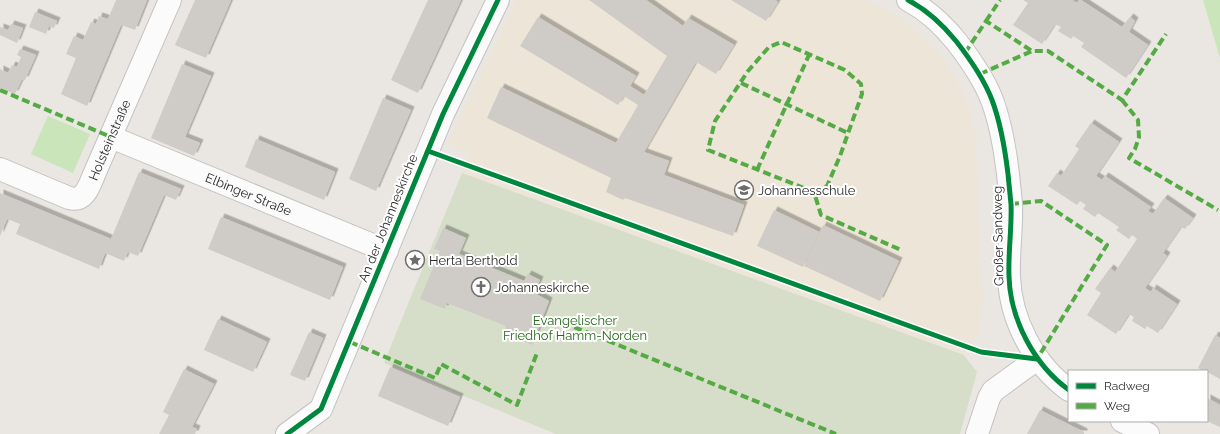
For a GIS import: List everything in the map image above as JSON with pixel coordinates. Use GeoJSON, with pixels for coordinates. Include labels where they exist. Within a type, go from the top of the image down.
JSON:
{"type":"FeatureCollection","features":[{"type":"Feature","properties":{"kind":"street","name":"Holsteinstraße"},"geometry":{"type":"LineString","coordinates":[[0,169],[69,198],[77,199],[82,196],[87,189],[111,137],[170,0]]}},
{"type":"Feature","properties":{"kind":"street","name":"An der Johanneskirche"},"geometry":{"type":"LineString","coordinates":[[287,434],[321,408],[443,114],[498,0]]}},
{"type":"Feature","properties":{"kind":"street","name":"Großer Sandweg"},"geometry":{"type":"LineString","coordinates":[[908,0],[932,16],[950,34],[980,74],[992,100],[1004,145],[1011,204],[1009,276],[1012,300],[1025,338],[1037,358],[1049,373],[1068,389]]}},
{"type":"Feature","properties":{"kind":"street","name":"Elbinger Straße"},"geometry":{"type":"LineString","coordinates":[[111,137],[387,251]]}},
{"type":"Feature","properties":{"kind":"street"},"geometry":{"type":"LineString","coordinates":[[977,434],[989,398],[993,391],[1037,358]]}},
{"type":"Feature","properties":{"kind":"street"},"geometry":{"type":"LineString","coordinates":[[1124,422],[1148,434]]}},
{"type":"Feature","properties":{"kind":"shaded area","name":"Johannesschule"},"geometry":{"type":"Polygon","coordinates":[[[516,0],[865,0],[904,20],[945,59],[967,102],[976,139],[983,297],[980,331],[964,355],[462,173],[469,155],[448,143],[516,0]]]}},
{"type":"Feature","properties":{"kind":"green space"},"geometry":{"type":"Polygon","coordinates":[[[1203,0],[1220,0],[1220,58],[1203,0]]]}},
{"type":"Feature","properties":{"kind":"green space"},"geometry":{"type":"Polygon","coordinates":[[[48,116],[90,134],[73,173],[31,154],[48,116]]]}},
{"type":"Feature","properties":{"kind":"green space","name":"Evangelischer Friedhof Hamm-Norden"},"geometry":{"type":"Polygon","coordinates":[[[462,173],[964,355],[977,372],[960,434],[556,434],[384,363],[462,173]]]}},
{"type":"Feature","properties":{"kind":"building"},"geometry":{"type":"Polygon","coordinates":[[[116,0],[147,0],[135,30],[121,25],[87,106],[61,94],[76,58],[66,54],[74,36],[83,40],[91,22],[96,24],[99,16],[108,19],[116,0]]]}},
{"type":"Feature","properties":{"kind":"building"},"geometry":{"type":"Polygon","coordinates":[[[195,0],[231,0],[206,58],[175,45],[195,0]]]}},
{"type":"Feature","properties":{"kind":"building"},"geometry":{"type":"Polygon","coordinates":[[[428,0],[461,0],[418,93],[391,80],[428,0]]]}},
{"type":"Feature","properties":{"kind":"building"},"geometry":{"type":"Polygon","coordinates":[[[589,0],[646,0],[683,26],[688,18],[734,45],[716,74],[696,62],[644,152],[669,161],[664,175],[744,205],[733,236],[625,198],[623,200],[606,192],[611,178],[487,118],[501,87],[616,143],[638,105],[624,96],[618,105],[520,46],[538,17],[636,76],[630,86],[644,95],[667,56],[589,0]]]}},
{"type":"Feature","properties":{"kind":"building"},"geometry":{"type":"Polygon","coordinates":[[[731,0],[775,0],[778,2],[766,21],[731,0]]]}},
{"type":"Feature","properties":{"kind":"building"},"geometry":{"type":"Polygon","coordinates":[[[1023,0],[1072,0],[1077,3],[1081,0],[1122,27],[1130,17],[1135,21],[1129,32],[1148,45],[1126,78],[1081,47],[1084,43],[1073,36],[1071,39],[1058,31],[1061,27],[1055,24],[1042,44],[1013,25],[1028,3],[1023,0]]]}},
{"type":"Feature","properties":{"kind":"building"},"geometry":{"type":"Polygon","coordinates":[[[35,12],[57,21],[54,28],[49,26],[46,34],[29,27],[35,12]]]}},
{"type":"Feature","properties":{"kind":"building"},"geometry":{"type":"Polygon","coordinates":[[[11,24],[23,28],[17,43],[0,35],[0,27],[8,30],[11,24]]]}},
{"type":"Feature","properties":{"kind":"building"},"geometry":{"type":"Polygon","coordinates":[[[20,49],[36,55],[25,80],[22,79],[15,94],[0,88],[0,69],[8,73],[12,65],[17,67],[21,57],[17,55],[20,49]]]}},
{"type":"Feature","properties":{"kind":"building"},"geometry":{"type":"Polygon","coordinates":[[[182,64],[211,76],[185,137],[200,143],[194,156],[151,138],[182,64]]]}},
{"type":"Feature","properties":{"kind":"building"},"geometry":{"type":"Polygon","coordinates":[[[383,98],[411,110],[376,191],[349,179],[383,98]]]}},
{"type":"Feature","properties":{"kind":"building"},"geometry":{"type":"Polygon","coordinates":[[[1091,123],[1119,142],[1096,176],[1102,180],[1105,176],[1151,207],[1148,211],[1153,214],[1164,198],[1193,218],[1185,229],[1181,227],[1163,253],[1167,256],[1145,288],[1151,292],[1153,288],[1177,304],[1158,333],[1147,326],[1145,329],[1132,321],[1134,317],[1129,314],[1116,334],[1087,315],[1101,293],[1095,289],[1110,268],[1115,272],[1137,239],[1132,235],[1129,239],[1116,230],[1119,227],[1098,213],[1095,217],[1083,209],[1086,205],[1080,201],[1077,205],[1048,186],[1057,173],[1061,176],[1079,149],[1075,146],[1091,123]]]}},
{"type":"Feature","properties":{"kind":"building"},"geometry":{"type":"Polygon","coordinates":[[[256,139],[335,172],[324,200],[245,167],[256,139]]]}},
{"type":"Feature","properties":{"kind":"building"},"geometry":{"type":"Polygon","coordinates":[[[139,172],[181,189],[176,200],[164,195],[138,256],[128,252],[124,261],[105,253],[99,269],[16,234],[20,224],[7,219],[0,236],[0,193],[111,239],[139,172]]]}},
{"type":"Feature","properties":{"kind":"building"},"geometry":{"type":"Polygon","coordinates":[[[774,210],[819,232],[803,267],[757,246],[774,210]]]}},
{"type":"Feature","properties":{"kind":"building"},"geometry":{"type":"Polygon","coordinates":[[[221,217],[343,267],[330,300],[208,249],[221,217]]]}},
{"type":"Feature","properties":{"kind":"building"},"geometry":{"type":"Polygon","coordinates":[[[823,225],[899,261],[880,301],[804,266],[823,225]]]}},
{"type":"Feature","properties":{"kind":"building","name":"Johanneskirche"},"geometry":{"type":"Polygon","coordinates":[[[443,228],[466,238],[459,254],[524,281],[528,274],[540,280],[534,293],[549,301],[532,345],[503,332],[506,326],[447,303],[445,309],[420,299],[440,251],[434,249],[443,228]]]}},
{"type":"Feature","properties":{"kind":"building"},"geometry":{"type":"Polygon","coordinates":[[[218,319],[267,342],[253,372],[204,350],[218,319]]]}},
{"type":"Feature","properties":{"kind":"building"},"geometry":{"type":"Polygon","coordinates":[[[309,332],[323,338],[305,381],[290,375],[309,332]]]}},
{"type":"Feature","properties":{"kind":"building"},"geometry":{"type":"Polygon","coordinates":[[[1215,335],[1220,338],[1220,379],[1208,373],[1208,370],[1198,368],[1215,335]]]}},
{"type":"Feature","properties":{"kind":"building"},"geometry":{"type":"Polygon","coordinates":[[[390,367],[460,397],[448,426],[378,396],[390,367]]]}},
{"type":"Feature","properties":{"kind":"building"},"geometry":{"type":"Polygon","coordinates":[[[184,369],[214,384],[192,427],[197,429],[195,434],[159,434],[169,415],[163,412],[184,369]]]}},
{"type":"Feature","properties":{"kind":"building"},"geometry":{"type":"Polygon","coordinates":[[[1208,399],[1220,405],[1220,427],[1208,421],[1208,399]]]}},
{"type":"Feature","properties":{"kind":"building"},"geometry":{"type":"Polygon","coordinates":[[[1040,410],[1084,432],[1084,434],[1027,434],[1040,410]]]}},
{"type":"Feature","properties":{"kind":"marked path"},"geometry":{"type":"LineString","coordinates":[[986,21],[1000,0]]}},
{"type":"Feature","properties":{"kind":"marked path"},"geometry":{"type":"LineString","coordinates":[[965,53],[986,21],[1032,51],[1048,51],[1122,100],[1166,34]]}},
{"type":"Feature","properties":{"kind":"marked path"},"geometry":{"type":"LineString","coordinates":[[814,192],[827,186],[840,156],[862,94],[861,84],[845,70],[781,42],[769,47],[748,71],[715,121],[708,150],[814,192],[821,215],[901,250]]}},
{"type":"Feature","properties":{"kind":"marked path"},"geometry":{"type":"LineString","coordinates":[[980,74],[1032,51]]}},
{"type":"Feature","properties":{"kind":"marked path"},"geometry":{"type":"LineString","coordinates":[[757,170],[809,55]]}},
{"type":"Feature","properties":{"kind":"marked path"},"geometry":{"type":"LineString","coordinates":[[741,83],[848,133]]}},
{"type":"Feature","properties":{"kind":"marked path"},"geometry":{"type":"LineString","coordinates":[[0,90],[111,137]]}},
{"type":"Feature","properties":{"kind":"marked path"},"geometry":{"type":"LineString","coordinates":[[1122,100],[1138,120],[1139,137],[1135,149],[1129,158],[1218,210]]}},
{"type":"Feature","properties":{"kind":"marked path"},"geometry":{"type":"LineString","coordinates":[[1011,204],[1041,201],[1107,245],[1037,359],[1036,358]]}},
{"type":"Feature","properties":{"kind":"marked path"},"geometry":{"type":"LineString","coordinates":[[552,318],[836,434]]}},
{"type":"Feature","properties":{"kind":"marked path"},"geometry":{"type":"LineString","coordinates":[[350,342],[435,378],[441,364],[517,405],[537,353]]}},
{"type":"Feature","properties":{"kind":"cycle path"},"geometry":{"type":"LineString","coordinates":[[287,434],[321,409],[443,114],[498,0]]}},
{"type":"Feature","properties":{"kind":"cycle path"},"geometry":{"type":"LineString","coordinates":[[908,0],[922,8],[946,29],[976,69],[992,100],[998,118],[1006,155],[1011,204],[1009,276],[1010,292],[1014,308],[1026,340],[1035,354],[1056,380],[1068,389]]}},
{"type":"Feature","properties":{"kind":"cycle path"},"geometry":{"type":"LineString","coordinates":[[428,151],[981,352],[1037,359]]}},
{"type":"Feature","properties":{"kind":"place","name":"Johannesschule"},"geometry":{"type":"Point","coordinates":[744,190]}},
{"type":"Feature","properties":{"kind":"place","name":"Herta Berthold"},"geometry":{"type":"Point","coordinates":[415,260]}},
{"type":"Feature","properties":{"kind":"place","name":"Johanneskirche"},"geometry":{"type":"Point","coordinates":[481,287]}}]}
